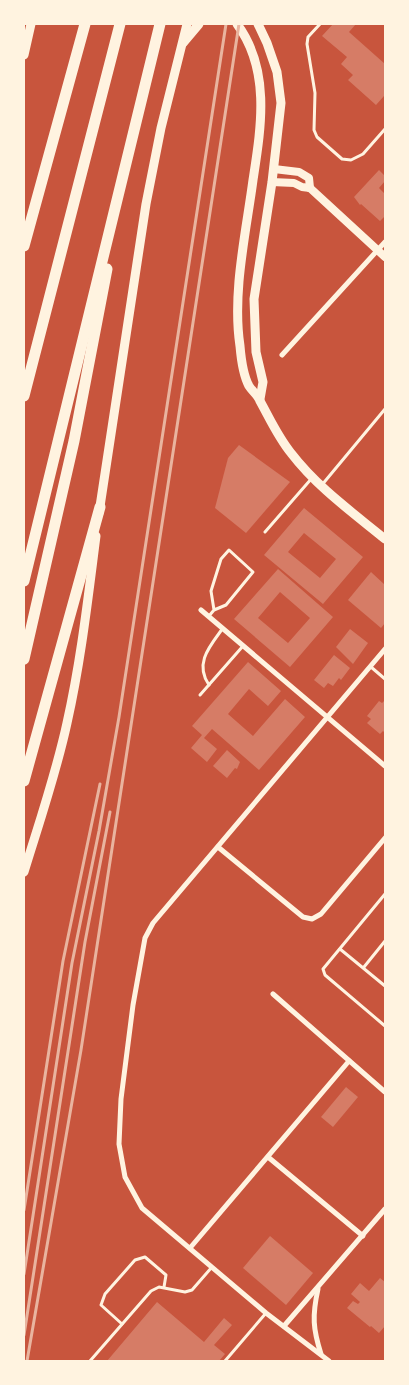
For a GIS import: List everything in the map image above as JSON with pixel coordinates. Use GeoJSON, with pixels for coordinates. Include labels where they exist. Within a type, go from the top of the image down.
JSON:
{"type":"FeatureCollection","features":[{"type":"Feature","properties":{"kind":"highway"},"geometry":{"type":"LineString","coordinates":[[24,246],[85,24]]}},
{"type":"Feature","properties":{"kind":"highway"},"geometry":{"type":"LineString","coordinates":[[24,396],[120,24]]}},
{"type":"Feature","properties":{"kind":"highway"},"geometry":{"type":"LineString","coordinates":[[24,581],[160,24]]}},
{"type":"Feature","properties":{"kind":"highway"},"geometry":{"type":"LineString","coordinates":[[24,659],[74,441],[135,128]]}},
{"type":"Feature","properties":{"kind":"highway"},"geometry":{"type":"LineString","coordinates":[[24,781],[100,507]]}},
{"type":"Feature","properties":{"kind":"main road"},"geometry":{"type":"LineString","coordinates":[[24,55],[31,24]]}},
{"type":"Feature","properties":{"kind":"main road"},"geometry":{"type":"LineString","coordinates":[[24,872],[68,722],[146,204],[161,128],[187,24]]}},
{"type":"Feature","properties":{"kind":"main road"},"geometry":{"type":"LineString","coordinates":[[181,45],[199,24]]}},
{"type":"Feature","properties":{"kind":"main road"},"geometry":{"type":"LineString","coordinates":[[237,24],[254,56],[261,88],[261,120],[242,259],[237,315],[240,350],[248,386],[260,399],[273,427],[282,440],[312,477],[385,539]]}},
{"type":"Feature","properties":{"kind":"main road"},"geometry":{"type":"LineString","coordinates":[[259,25],[273,58],[279,86],[280,121],[254,299],[256,352],[263,382],[260,399]]}},
{"type":"Feature","properties":{"kind":"street"},"geometry":{"type":"LineString","coordinates":[[274,169],[303,174],[309,178],[310,188]]}},
{"type":"Feature","properties":{"kind":"street"},"geometry":{"type":"LineString","coordinates":[[272,182],[294,183],[310,188],[385,257]]}},
{"type":"Feature","properties":{"kind":"street"},"geometry":{"type":"LineString","coordinates":[[282,355],[385,242]]}},
{"type":"Feature","properties":{"kind":"street"},"geometry":{"type":"LineString","coordinates":[[201,610],[385,766]]}},
{"type":"Feature","properties":{"kind":"street"},"geometry":{"type":"LineString","coordinates":[[329,1361],[212,1268],[142,1208],[125,1178],[119,1144],[121,1099],[133,1005],[145,938],[153,922],[385,649]]}},
{"type":"Feature","properties":{"kind":"street"},"geometry":{"type":"LineString","coordinates":[[218,847],[302,917],[312,919],[321,914],[385,838]]}},
{"type":"Feature","properties":{"kind":"street"},"geometry":{"type":"LineString","coordinates":[[273,994],[385,1092]]}},
{"type":"Feature","properties":{"kind":"street"},"geometry":{"type":"LineString","coordinates":[[190,1248],[349,1061]]}},
{"type":"Feature","properties":{"kind":"street"},"geometry":{"type":"LineString","coordinates":[[268,1157],[363,1236]]}},
{"type":"Feature","properties":{"kind":"street"},"geometry":{"type":"LineString","coordinates":[[284,1326],[385,1209]]}},
{"type":"Feature","properties":{"kind":"street"},"geometry":{"type":"LineString","coordinates":[[318,1287],[314,1310],[314,1333],[321,1355]]}},
{"type":"Feature","properties":{"kind":"lane"},"geometry":{"type":"LineString","coordinates":[[320,24],[308,37],[307,44],[314,93],[314,130],[317,137],[342,159],[352,160],[363,154],[385,130]]}},
{"type":"Feature","properties":{"kind":"lane"},"geometry":{"type":"LineString","coordinates":[[321,486],[385,410]]}},
{"type":"Feature","properties":{"kind":"lane"},"geometry":{"type":"LineString","coordinates":[[265,532],[312,477]]}},
{"type":"Feature","properties":{"kind":"lane"},"geometry":{"type":"LineString","coordinates":[[209,616],[214,610],[226,605],[253,572],[228,550],[222,559],[210,591],[214,610]]}},
{"type":"Feature","properties":{"kind":"lane"},"geometry":{"type":"LineString","coordinates":[[209,685],[205,679],[202,660],[223,628]]}},
{"type":"Feature","properties":{"kind":"lane"},"geometry":{"type":"LineString","coordinates":[[200,695],[243,646]]}},
{"type":"Feature","properties":{"kind":"lane"},"geometry":{"type":"LineString","coordinates":[[370,667],[385,679]]}},
{"type":"Feature","properties":{"kind":"lane"},"geometry":{"type":"LineString","coordinates":[[385,894],[323,969],[325,975],[385,1026]]}},
{"type":"Feature","properties":{"kind":"lane"},"geometry":{"type":"LineString","coordinates":[[364,967],[385,941]]}},
{"type":"Feature","properties":{"kind":"lane"},"geometry":{"type":"LineString","coordinates":[[340,949],[385,986]]}},
{"type":"Feature","properties":{"kind":"lane"},"geometry":{"type":"LineString","coordinates":[[122,1324],[101,1305],[105,1294],[135,1260],[145,1258],[166,1275],[164,1287]]}},
{"type":"Feature","properties":{"kind":"lane"},"geometry":{"type":"LineString","coordinates":[[90,1361],[151,1291],[159,1286],[180,1293],[192,1290],[212,1268]]}},
{"type":"Feature","properties":{"kind":"lane"},"geometry":{"type":"LineString","coordinates":[[225,1361],[266,1312]]}},
{"type":"Feature","properties":{"kind":"building"},"geometry":{"type":"Polygon","coordinates":[[[333,24],[356,24],[349,32],[385,64],[385,97],[376,105],[348,80],[353,75],[341,64],[347,57],[322,36],[333,24]]]}},
{"type":"Feature","properties":{"kind":"building"},"geometry":{"type":"Polygon","coordinates":[[[379,170],[385,176],[385,181],[379,188],[385,194],[385,216],[380,221],[360,205],[354,197],[379,170]]]}},
{"type":"Feature","properties":{"kind":"building"},"geometry":{"type":"Polygon","coordinates":[[[239,445],[290,482],[246,533],[215,508],[228,458],[239,445]]]}},
{"type":"Feature","properties":{"kind":"building"},"geometry":{"type":"Polygon","coordinates":[[[304,508],[363,557],[323,604],[264,555],[304,508]],[[304,533],[288,552],[320,578],[336,559],[304,533]]]}},
{"type":"Feature","properties":{"kind":"building"},"geometry":{"type":"Polygon","coordinates":[[[278,569],[333,617],[290,667],[234,619],[278,569]],[[280,592],[258,618],[288,643],[310,618],[280,592]]]}},
{"type":"Feature","properties":{"kind":"building"},"geometry":{"type":"Polygon","coordinates":[[[371,572],[385,585],[385,623],[381,628],[348,600],[371,572]]]}},
{"type":"Feature","properties":{"kind":"building"},"geometry":{"type":"Polygon","coordinates":[[[350,629],[368,643],[353,664],[336,647],[350,629]]]}},
{"type":"Feature","properties":{"kind":"building"},"geometry":{"type":"Polygon","coordinates":[[[334,655],[350,668],[341,680],[339,678],[333,686],[328,683],[324,688],[314,680],[334,655]]]}},
{"type":"Feature","properties":{"kind":"building"},"geometry":{"type":"Polygon","coordinates":[[[248,662],[281,691],[268,706],[249,689],[228,714],[253,736],[285,699],[305,717],[259,770],[212,729],[204,738],[217,749],[207,762],[191,748],[202,735],[192,726],[248,662]]]}},
{"type":"Feature","properties":{"kind":"building"},"geometry":{"type":"Polygon","coordinates":[[[385,700],[385,733],[383,731],[380,734],[367,723],[371,719],[367,716],[379,701],[382,703],[385,700]]]}},
{"type":"Feature","properties":{"kind":"building"},"geometry":{"type":"Polygon","coordinates":[[[227,750],[240,762],[237,769],[235,768],[227,778],[213,766],[227,750]]]}},
{"type":"Feature","properties":{"kind":"building"},"geometry":{"type":"Polygon","coordinates":[[[346,1087],[358,1097],[333,1127],[321,1117],[346,1087]]]}},
{"type":"Feature","properties":{"kind":"building"},"geometry":{"type":"Polygon","coordinates":[[[270,1236],[313,1273],[286,1305],[243,1268],[270,1236]]]}},
{"type":"Feature","properties":{"kind":"building"},"geometry":{"type":"Polygon","coordinates":[[[380,1278],[385,1282],[385,1326],[379,1333],[347,1308],[353,1301],[358,1304],[360,1302],[351,1294],[360,1283],[369,1291],[380,1278]]]}},
{"type":"Feature","properties":{"kind":"building"},"geometry":{"type":"Polygon","coordinates":[[[157,1302],[204,1342],[224,1318],[232,1325],[214,1345],[225,1354],[219,1361],[107,1361],[157,1302]]]}},
{"type":"Feature","properties":{"kind":"railway"},"geometry":{"type":"LineString","coordinates":[[24,1274],[72,963],[99,831],[119,717],[226,24]]}},
{"type":"Feature","properties":{"kind":"railway"},"geometry":{"type":"LineString","coordinates":[[27,1361],[81,1050],[239,24]]}},
{"type":"Feature","properties":{"kind":"railway"},"geometry":{"type":"LineString","coordinates":[[24,1210],[63,961],[100,784]]}},
{"type":"Feature","properties":{"kind":"railway"},"geometry":{"type":"LineString","coordinates":[[24,1335],[85,942],[110,812]]}}]}
